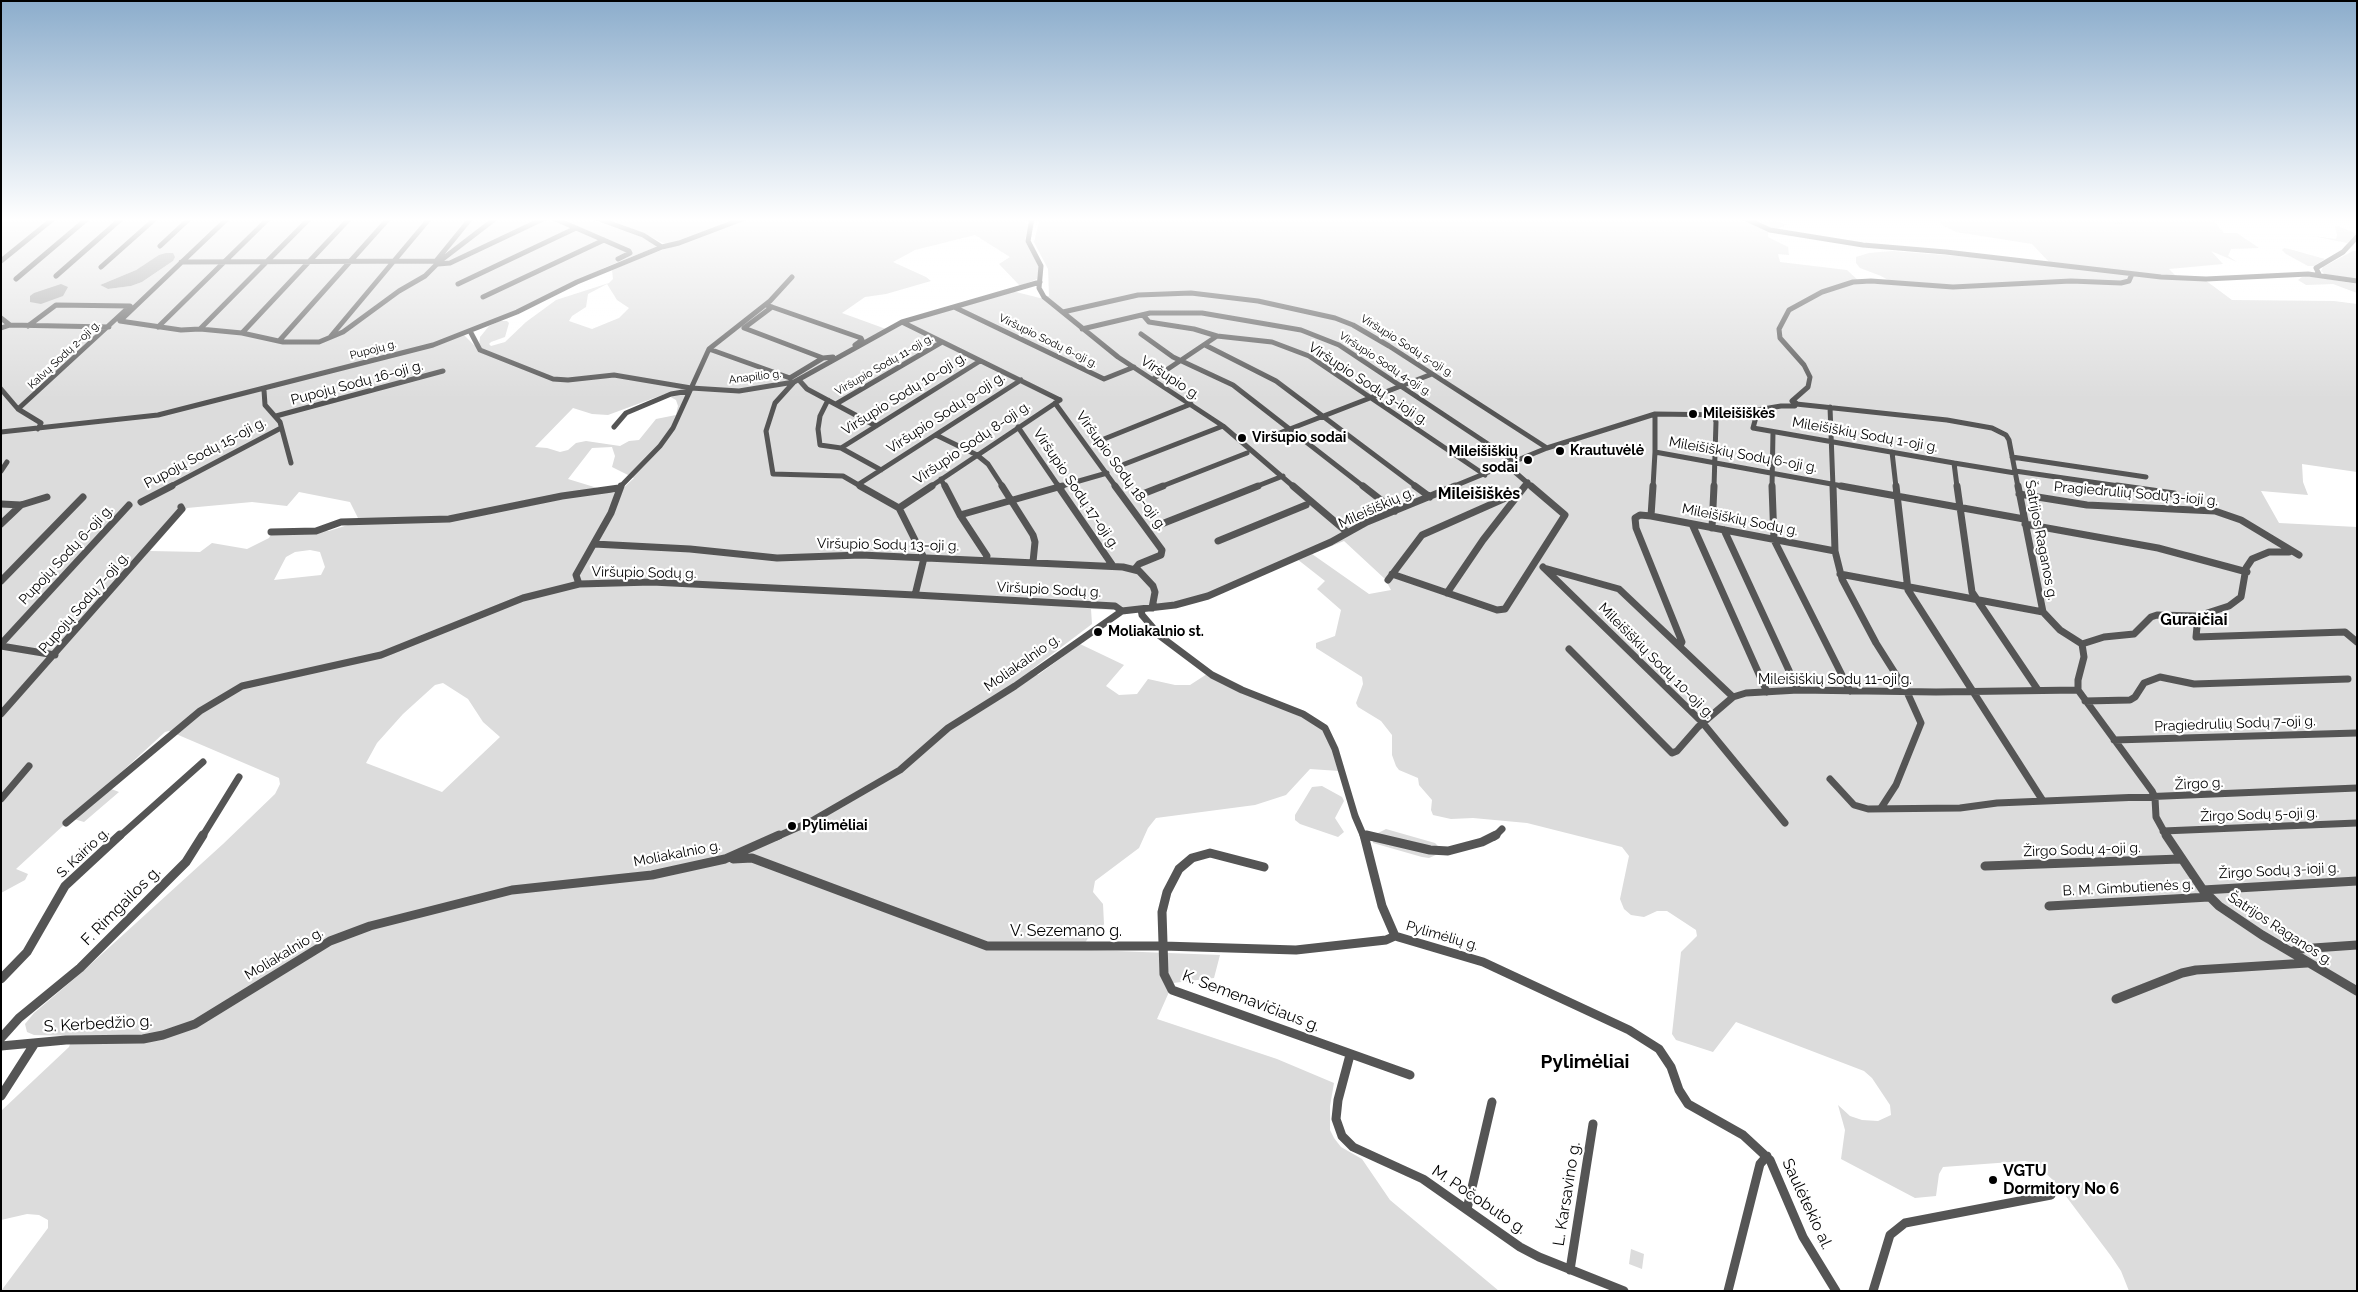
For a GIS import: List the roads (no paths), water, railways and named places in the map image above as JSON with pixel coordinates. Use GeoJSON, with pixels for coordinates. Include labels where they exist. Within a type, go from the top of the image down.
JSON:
{"type":"FeatureCollection","features":[{"type":"Feature","properties":{"kind":"street"},"geometry":{"type":"LineString","coordinates":[[163,278],[119,321],[181,330],[200,329],[242,333],[297,343],[327,340],[343,332],[398,291],[421,278]]}},
{"type":"Feature","properties":{"kind":"street"},"geometry":{"type":"LineString","coordinates":[[158,327],[207,278]]}},
{"type":"Feature","properties":{"kind":"street"},"geometry":{"type":"LineString","coordinates":[[200,329],[250,278]]}},
{"type":"Feature","properties":{"kind":"street"},"geometry":{"type":"LineString","coordinates":[[242,333],[294,278]]}},
{"type":"Feature","properties":{"kind":"street"},"geometry":{"type":"LineString","coordinates":[[279,341],[335,278]]}},
{"type":"Feature","properties":{"kind":"street"},"geometry":{"type":"LineString","coordinates":[[327,340],[379,278]]}},
{"type":"Feature","properties":{"kind":"street"},"geometry":{"type":"LineString","coordinates":[[458,284],[470,278]]}},
{"type":"Feature","properties":{"kind":"street"},"geometry":{"type":"LineString","coordinates":[[483,297],[523,278]]}},
{"type":"Feature","properties":{"kind":"street"},"geometry":{"type":"LineString","coordinates":[[512,310],[578,278]]}},
{"type":"Feature","properties":{"kind":"street","name":"Pupojų g."},"geometry":{"type":"LineString","coordinates":[[1,432],[158,415],[264,390],[433,345],[539,303],[585,278]]}},
{"type":"Feature","properties":{"kind":"street","name":"Viršupio Sodų g."},"geometry":{"type":"LineString","coordinates":[[791,278],[765,305],[710,349],[666,439],[619,488],[610,514],[576,575],[579,584],[652,582],[914,595],[1115,606],[1122,611]]}},
{"type":"Feature","properties":{"kind":"street","name":"Viršupio g."},"geometry":{"type":"LineString","coordinates":[[1040,278],[1040,290],[1043,296],[1134,367],[1223,426],[1348,532]]}},
{"type":"Feature","properties":{"kind":"street"},"geometry":{"type":"LineString","coordinates":[[1791,403],[1808,387],[1810,377],[1804,366],[1780,338],[1779,328],[1789,310],[1822,292],[1853,282],[1871,281],[1961,288],[2070,282],[2121,283],[2129,281],[2130,278]]}},
{"type":"Feature","properties":{"kind":"street"},"geometry":{"type":"LineString","coordinates":[[2181,278],[2207,278]]}},
{"type":"Feature","properties":{"kind":"street"},"geometry":{"type":"LineString","coordinates":[[2342,278],[2357,281]]}},
{"type":"Feature","properties":{"kind":"street","name":"Anapilio g."},"geometry":{"type":"LineString","coordinates":[[470,331],[480,350],[553,379],[568,380],[614,375],[690,389],[739,391],[796,381],[902,322],[1040,282]]}},
{"type":"Feature","properties":{"kind":"street","name":"Viršupio Sodų 5-oji g."},"geometry":{"type":"LineString","coordinates":[[1063,312],[1138,295],[1207,293],[1258,301],[1345,321],[1547,448]]}},
{"type":"Feature","properties":{"kind":"street","name":"Kalvų Sodų 2-oji g."},"geometry":{"type":"LineString","coordinates":[[18,409],[130,306],[56,304],[28,326]]}},
{"type":"Feature","properties":{"kind":"street"},"geometry":{"type":"LineString","coordinates":[[765,305],[772,307],[862,340],[829,359],[744,328],[772,307]]}},
{"type":"Feature","properties":{"kind":"street","name":"Viršupio Sodų 6-oji g."},"geometry":{"type":"LineString","coordinates":[[954,307],[1104,379],[1134,367]]}},
{"type":"Feature","properties":{"kind":"street","name":"Viršupio Sodų 4-oji g."},"geometry":{"type":"LineString","coordinates":[[1082,328],[1160,312],[1206,313],[1301,330],[1332,341],[1515,462]]}},
{"type":"Feature","properties":{"kind":"street","name":"Viršupio Sodų 3-ioji g."},"geometry":{"type":"LineString","coordinates":[[1143,315],[1149,322],[1194,329],[1217,336],[1268,341],[1301,352],[1484,475]]}},
{"type":"Feature","properties":{"kind":"street"},"geometry":{"type":"LineString","coordinates":[[1,318],[10,325]]}},
{"type":"Feature","properties":{"kind":"street"},"geometry":{"type":"LineString","coordinates":[[902,322],[1021,380],[1058,401]]}},
{"type":"Feature","properties":{"kind":"street"},"geometry":{"type":"LineString","coordinates":[[1,328],[10,325],[108,327]]}},
{"type":"Feature","properties":{"kind":"street"},"geometry":{"type":"LineString","coordinates":[[1141,334],[1180,360],[1234,385],[1395,511]]}},
{"type":"Feature","properties":{"kind":"street"},"geometry":{"type":"LineString","coordinates":[[1153,379],[1217,336]]}},
{"type":"Feature","properties":{"kind":"street","name":"Viršupio Sodų 11-oji g."},"geometry":{"type":"LineString","coordinates":[[836,404],[942,342]]}},
{"type":"Feature","properties":{"kind":"street"},"geometry":{"type":"LineString","coordinates":[[1205,344],[1276,381],[1430,497]]}},
{"type":"Feature","properties":{"kind":"street"},"geometry":{"type":"LineString","coordinates":[[710,349],[790,378],[823,358]]}},
{"type":"Feature","properties":{"kind":"street","name":"Viršupio Sodų 10-oji g."},"geometry":{"type":"LineString","coordinates":[[841,448],[980,361]]}},
{"type":"Feature","properties":{"kind":"street"},"geometry":{"type":"LineString","coordinates":[[815,363],[822,366]]}},
{"type":"Feature","properties":{"kind":"street","name":"Pupojų Sodų 16-oji g."},"geometry":{"type":"LineString","coordinates":[[276,416],[443,371]]}},
{"type":"Feature","properties":{"kind":"street"},"geometry":{"type":"LineString","coordinates":[[1277,434],[1432,374]]}},
{"type":"Feature","properties":{"kind":"street","name":"Viršupio Sodų 9-oji g."},"geometry":{"type":"LineString","coordinates":[[828,400],[820,416],[818,438],[822,446],[841,448],[881,470],[1021,380]]}},
{"type":"Feature","properties":{"kind":"street"},"geometry":{"type":"LineString","coordinates":[[876,426],[796,381],[775,403],[766,431],[773,474],[843,476],[899,508],[924,558],[914,595]]}},
{"type":"Feature","properties":{"kind":"street"},"geometry":{"type":"LineString","coordinates":[[1,389],[18,409],[40,423],[38,429]]}},
{"type":"Feature","properties":{"kind":"street"},"geometry":{"type":"LineString","coordinates":[[614,427],[626,413],[671,394],[690,389]]}},
{"type":"Feature","properties":{"kind":"street"},"geometry":{"type":"LineString","coordinates":[[264,390],[265,405],[276,416],[291,463]]}},
{"type":"Feature","properties":{"kind":"street","name":"Viršupio Sodų 8-oji g."},"geometry":{"type":"LineString","coordinates":[[899,508],[1058,401]]}},
{"type":"Feature","properties":{"kind":"street","name":"Viršupio Sodų 18-oji g."},"geometry":{"type":"LineString","coordinates":[[1058,401],[1162,550],[1161,554],[1139,564],[1134,569]]}},
{"type":"Feature","properties":{"kind":"street","name":"Šatrijos Raganos g."},"geometry":{"type":"LineString","coordinates":[[1791,403],[1935,418],[1992,428],[2002,432],[2009,440],[2043,612],[2060,630],[2082,644]]}},
{"type":"Feature","properties":{"kind":"street","name":"Mileišiškių g."},"geometry":{"type":"LineString","coordinates":[[1122,611],[1181,604],[1208,596],[1331,542],[1348,532],[1395,511],[1508,466],[1547,448],[1655,414],[1671,413],[1714,416],[1754,412],[1791,403]]}},
{"type":"Feature","properties":{"kind":"street"},"geometry":{"type":"LineString","coordinates":[[1104,439],[1191,404]]}},
{"type":"Feature","properties":{"kind":"street"},"geometry":{"type":"LineString","coordinates":[[1830,407],[1835,552],[1840,574],[1876,643],[1907,692],[1919,718],[1920,728],[1896,785],[1881,808]]}},
{"type":"Feature","properties":{"kind":"street","name":"Mileišiškių Sodų 1-oji g."},"geometry":{"type":"LineString","coordinates":[[1754,412],[1756,417],[1752,428],[1954,463],[1972,592],[2038,690]]}},
{"type":"Feature","properties":{"kind":"street","name":"Mileišiškių Sodų 6-oji g."},"geometry":{"type":"LineString","coordinates":[[1655,414],[1655,452],[1961,507],[2158,548],[2247,572]]}},
{"type":"Feature","properties":{"kind":"street"},"geometry":{"type":"LineString","coordinates":[[1712,528],[1716,422],[1714,416]]}},
{"type":"Feature","properties":{"kind":"street"},"geometry":{"type":"LineString","coordinates":[[1117,467],[1223,426]]}},
{"type":"Feature","properties":{"kind":"street","name":"Viršupio Sodų 17-oji g."},"geometry":{"type":"LineString","coordinates":[[1018,427],[1113,566]]}},
{"type":"Feature","properties":{"kind":"street","name":"Pupojų Sodų 15-oji g."},"geometry":{"type":"LineString","coordinates":[[140,502],[281,428]]}},
{"type":"Feature","properties":{"kind":"street"},"geometry":{"type":"LineString","coordinates":[[1773,432],[1774,473],[1772,500],[1774,540],[1850,692]]}},
{"type":"Feature","properties":{"kind":"street"},"geometry":{"type":"LineString","coordinates":[[936,434],[977,455],[988,464],[1033,535],[1035,542],[1033,562]]}},
{"type":"Feature","properties":{"kind":"street"},"geometry":{"type":"LineString","coordinates":[[1655,452],[1651,516],[1637,516],[1634,522],[1682,642],[1680,646]]}},
{"type":"Feature","properties":{"kind":"street"},"geometry":{"type":"LineString","coordinates":[[1892,452],[1906,586],[2043,801]]}},
{"type":"Feature","properties":{"kind":"street"},"geometry":{"type":"LineString","coordinates":[[1140,495],[1247,453]]}},
{"type":"Feature","properties":{"kind":"street"},"geometry":{"type":"LineString","coordinates":[[2012,457],[2146,477]]}},
{"type":"Feature","properties":{"kind":"street"},"geometry":{"type":"LineString","coordinates":[[1,471],[7,462]]}},
{"type":"Feature","properties":{"kind":"street"},"geometry":{"type":"LineString","coordinates":[[1954,463],[2174,494]]}},
{"type":"Feature","properties":{"kind":"street"},"geometry":{"type":"LineString","coordinates":[[1508,466],[1565,515],[1505,609],[1502,610],[1390,577],[1422,535],[1519,492]]}},
{"type":"Feature","properties":{"kind":"street"},"geometry":{"type":"LineString","coordinates":[[859,484],[881,470]]}},
{"type":"Feature","properties":{"kind":"street"},"geometry":{"type":"LineString","coordinates":[[960,516],[1107,473]]}},
{"type":"Feature","properties":{"kind":"street"},"geometry":{"type":"LineString","coordinates":[[1160,525],[1283,476]]}},
{"type":"Feature","properties":{"kind":"street"},"geometry":{"type":"LineString","coordinates":[[941,478],[960,516],[987,556],[986,559]]}},
{"type":"Feature","properties":{"kind":"street"},"geometry":{"type":"LineString","coordinates":[[1447,593],[1528,482]]}},
{"type":"Feature","properties":{"kind":"street"},"geometry":{"type":"LineString","coordinates":[[271,532],[316,531],[341,522],[449,519],[562,496],[619,488]]}},
{"type":"Feature","properties":{"kind":"street","name":"Pragiedrulių Sodų 3-ioji g."},"geometry":{"type":"LineString","coordinates":[[2020,494],[2087,505],[2215,511],[2241,520],[2299,555],[2278,551],[2260,554],[2247,564],[2247,572]]}},
{"type":"Feature","properties":{"kind":"street"},"geometry":{"type":"LineString","coordinates":[[1,504],[21,505],[47,497]]}},
{"type":"Feature","properties":{"kind":"street"},"geometry":{"type":"LineString","coordinates":[[1,581],[83,497]]}},
{"type":"Feature","properties":{"kind":"street"},"geometry":{"type":"LineString","coordinates":[[1,524],[21,505]]}},
{"type":"Feature","properties":{"kind":"street","name":"Pupojų Sodų 6-oji g."},"geometry":{"type":"LineString","coordinates":[[1,645],[129,505]]}},
{"type":"Feature","properties":{"kind":"street"},"geometry":{"type":"LineString","coordinates":[[1218,541],[1306,505]]}},
{"type":"Feature","properties":{"kind":"street","name":"Pupojų Sodų 7-oji g."},"geometry":{"type":"LineString","coordinates":[[1,714],[182,509],[181,507]]}},
{"type":"Feature","properties":{"kind":"street","name":"Mileišiškių Sodų g."},"geometry":{"type":"LineString","coordinates":[[1651,516],[1835,552]]}},
{"type":"Feature","properties":{"kind":"street"},"geometry":{"type":"LineString","coordinates":[[1692,524],[1766,692]]}},
{"type":"Feature","properties":{"kind":"street"},"geometry":{"type":"LineString","coordinates":[[1724,530],[1798,690]]}},
{"type":"Feature","properties":{"kind":"street","name":"Viršupio Sodų 13-oji g."},"geometry":{"type":"LineString","coordinates":[[594,544],[690,549],[777,558],[861,555],[986,559],[1113,566],[1134,569]]}},
{"type":"Feature","properties":{"kind":"street"},"geometry":{"type":"LineString","coordinates":[[1533,564],[1619,589],[1733,697]]}},
{"type":"Feature","properties":{"kind":"street","name":"Mileišiškių Sodų 10-oji g."},"geometry":{"type":"LineString","coordinates":[[1543,567],[1702,722],[1785,823]]}},
{"type":"Feature","properties":{"kind":"street"},"geometry":{"type":"LineString","coordinates":[[1134,569],[1143,574],[1154,589],[1152,608]]}},
{"type":"Feature","properties":{"kind":"street"},"geometry":{"type":"LineString","coordinates":[[2078,690],[2078,680],[2084,657],[2082,644],[2104,637],[2134,634],[2151,617],[2157,615],[2198,616],[2214,609],[2229,606],[2241,597],[2247,572]]}},
{"type":"Feature","properties":{"kind":"street"},"geometry":{"type":"LineString","coordinates":[[1840,574],[2043,612]]}},
{"type":"Feature","properties":{"kind":"street"},"geometry":{"type":"LineString","coordinates":[[66,823],[200,711],[242,686],[381,655],[523,598],[579,584]]}},
{"type":"Feature","properties":{"kind":"street","name":"Pylimėlių g."},"geometry":{"type":"LineString","coordinates":[[1141,609],[1142,615],[1160,636],[1212,675],[1242,690],[1304,714],[1325,728],[1335,749],[1355,816],[1364,836],[1391,938],[1483,962],[1643,1038],[1659,1049],[1666,1058],[1679,1090],[1688,1104],[1743,1135],[1767,1156]]}},
{"type":"Feature","properties":{"kind":"street","name":"Moliakalnio g."},"geometry":{"type":"LineString","coordinates":[[195,1024],[330,941],[370,926],[512,890],[652,875],[725,859],[757,847],[810,822],[900,770],[948,728],[1015,686],[1122,611]]}},
{"type":"Feature","properties":{"kind":"street"},"geometry":{"type":"LineString","coordinates":[[2198,616],[2196,637],[2345,632],[2357,642]]}},
{"type":"Feature","properties":{"kind":"street"},"geometry":{"type":"LineString","coordinates":[[1,645],[55,655]]}},
{"type":"Feature","properties":{"kind":"street","name":"Mileišiškių Sodų 11-oji g."},"geometry":{"type":"LineString","coordinates":[[1569,649],[1672,753],[1677,751],[1702,722],[1733,697],[1746,693],[1798,690],[1850,692],[2078,690]]}},
{"type":"Feature","properties":{"kind":"street"},"geometry":{"type":"LineString","coordinates":[[2085,701],[2130,700],[2135,697],[2144,683],[2160,676],[2194,684],[2348,679]]}},
{"type":"Feature","properties":{"kind":"street","name":"Šatrijos Raganos g."},"geometry":{"type":"LineString","coordinates":[[2078,690],[2155,798],[2156,817],[2163,831],[2180,859],[2209,897],[2237,919],[2307,963],[2357,991]]}},
{"type":"Feature","properties":{"kind":"street","name":"Pragiedrulių Sodų 7-oji g."},"geometry":{"type":"LineString","coordinates":[[2114,740],[2357,732]]}},
{"type":"Feature","properties":{"kind":"street","name":"S. Kairio g."},"geometry":{"type":"LineString","coordinates":[[1,979],[27,952],[65,886],[72,878],[203,762]]}},
{"type":"Feature","properties":{"kind":"street"},"geometry":{"type":"LineString","coordinates":[[1,799],[29,766]]}},
{"type":"Feature","properties":{"kind":"street","name":"F. Rimgailos g."},"geometry":{"type":"LineString","coordinates":[[1,1038],[19,1018],[80,968],[186,862],[239,777]]}},
{"type":"Feature","properties":{"kind":"street","name":"Žirgo g."},"geometry":{"type":"LineString","coordinates":[[1830,779],[1854,805],[1868,809],[1960,808],[2043,801],[2155,798],[2357,788]]}},
{"type":"Feature","properties":{"kind":"street","name":"Žirgo Sodų 5-oji g."},"geometry":{"type":"LineString","coordinates":[[2163,831],[2357,824]]}},
{"type":"Feature","properties":{"kind":"street"},"geometry":{"type":"LineString","coordinates":[[1364,836],[1430,850],[1448,851],[1482,842],[1494,837],[1502,829]]}},
{"type":"Feature","properties":{"kind":"street"},"geometry":{"type":"LineString","coordinates":[[752,858],[757,847]]}},
{"type":"Feature","properties":{"kind":"street","name":"K. Semenavičiaus g."},"geometry":{"type":"LineString","coordinates":[[1264,867],[1210,853],[1200,854],[1185,863],[1167,892],[1162,912],[1164,974],[1172,990],[1410,1075]]}},
{"type":"Feature","properties":{"kind":"street","name":"V. Sezemano g."},"geometry":{"type":"LineString","coordinates":[[725,859],[752,858],[987,946],[1163,946],[1296,950],[1391,938]]}},
{"type":"Feature","properties":{"kind":"street","name":"Žirgo Sodų 4-oji g."},"geometry":{"type":"LineString","coordinates":[[1985,866],[2180,859]]}},
{"type":"Feature","properties":{"kind":"street","name":"Žirgo Sodų 3-ioji g."},"geometry":{"type":"LineString","coordinates":[[2203,890],[2357,881]]}},
{"type":"Feature","properties":{"kind":"street","name":"B. M. Gimbutienės g."},"geometry":{"type":"LineString","coordinates":[[2049,906],[2209,897]]}},
{"type":"Feature","properties":{"kind":"street"},"geometry":{"type":"LineString","coordinates":[[2291,952],[2299,949],[2357,945]]}},
{"type":"Feature","properties":{"kind":"street"},"geometry":{"type":"LineString","coordinates":[[2116,999],[2182,973],[2196,970],[2301,966],[2307,963]]}},
{"type":"Feature","properties":{"kind":"street","name":"S. Kerbedžio g."},"geometry":{"type":"LineString","coordinates":[[1,1046],[66,1040],[143,1040],[195,1024]]}},
{"type":"Feature","properties":{"kind":"street"},"geometry":{"type":"LineString","coordinates":[[1,1096],[35,1043]]}},
{"type":"Feature","properties":{"kind":"street","name":"M. Počobuto g."},"geometry":{"type":"LineString","coordinates":[[1350,1055],[1336,1111],[1338,1129],[1342,1136],[1359,1151],[1423,1179],[1520,1247],[1570,1270],[1624,1291]]}},
{"type":"Feature","properties":{"kind":"street"},"geometry":{"type":"LineString","coordinates":[[1466,1209],[1492,1102]]}},
{"type":"Feature","properties":{"kind":"street","name":"L. Karsavino g."},"geometry":{"type":"LineString","coordinates":[[1570,1270],[1593,1124]]}},
{"type":"Feature","properties":{"kind":"street"},"geometry":{"type":"LineString","coordinates":[[1728,1291],[1760,1164],[1767,1156]]}},
{"type":"Feature","properties":{"kind":"street","name":"Saulėtekio al."},"geometry":{"type":"LineString","coordinates":[[1767,1156],[1774,1166],[1803,1237],[1836,1291]]}},
{"type":"Feature","properties":{"kind":"street"},"geometry":{"type":"LineString","coordinates":[[1873,1291],[1890,1235],[1906,1223],[2051,1195]]}},
{"type":"Feature","properties":{"kind":"place","name":"Mileišiškės"},"geometry":{"type":"Point","coordinates":[1693,414]}},
{"type":"Feature","properties":{"kind":"place","name":"Viršupio sodai"},"geometry":{"type":"Point","coordinates":[1242,438]}},
{"type":"Feature","properties":{"kind":"place","name":"Krautuvėlė"},"geometry":{"type":"Point","coordinates":[1560,451]}},
{"type":"Feature","properties":{"kind":"place","name":"Mileišiškių sodai"},"geometry":{"type":"Point","coordinates":[1528,460]}},
{"type":"Feature","properties":{"kind":"place","name":"Moliakalnio st."},"geometry":{"type":"Point","coordinates":[1098,632]}},
{"type":"Feature","properties":{"kind":"place","name":"Pylimėliai"},"geometry":{"type":"Point","coordinates":[792,826]}},
{"type":"Feature","properties":{"kind":"place","name":"VGTU Dormitory No 6"},"geometry":{"type":"Point","coordinates":[1993,1180]}},
{"type":"Feature","properties":{"kind":"district","name":"Mileišiškės"},"geometry":{"type":"Point","coordinates":[1479,494]}},
{"type":"Feature","properties":{"kind":"district","name":"Guraičiai"},"geometry":{"type":"Point","coordinates":[2194,620]}},
{"type":"Feature","properties":{"kind":"district","name":"Pylimėliai"},"geometry":{"type":"Point","coordinates":[1585,1062]}}]}
